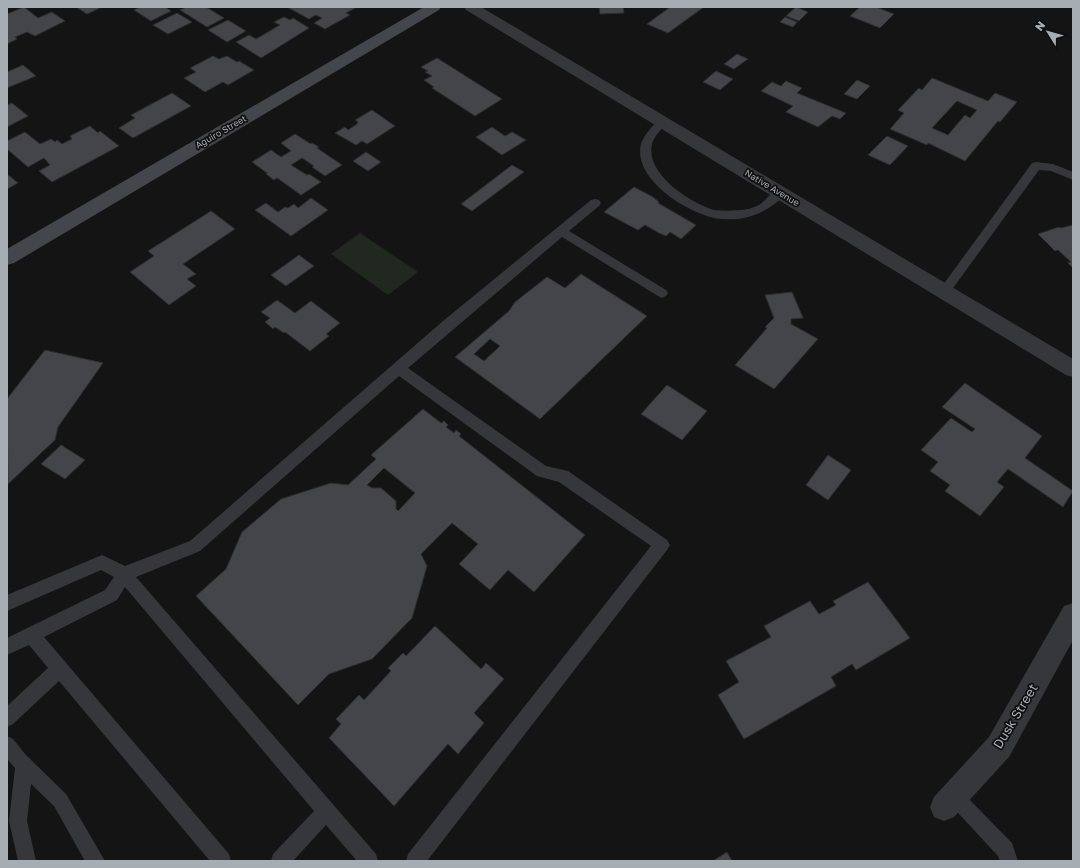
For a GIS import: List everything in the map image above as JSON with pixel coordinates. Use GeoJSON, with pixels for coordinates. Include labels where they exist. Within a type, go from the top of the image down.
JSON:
{"type":"FeatureCollection","features":[{"type":"Feature","properties":{"kind":"street","name":"Aguiro Street"},"geometry":{"type":"LineString","coordinates":[[7,258],[434,7]]}},
{"type":"Feature","properties":{"kind":"street","name":"Native Avenue"},"geometry":{"type":"LineString","coordinates":[[471,7],[1073,369]]}},
{"type":"Feature","properties":{"kind":"street","name":"Dusk Street"},"geometry":{"type":"LineString","coordinates":[[949,802],[999,747],[1073,615]]}},
{"type":"Feature","properties":{"kind":"lane"},"geometry":{"type":"LineString","coordinates":[[662,122],[649,138],[645,148],[647,163],[654,176],[677,196],[694,206],[715,214],[731,215],[758,210],[780,193]]}},
{"type":"Feature","properties":{"kind":"lane"},"geometry":{"type":"LineString","coordinates":[[944,292],[1036,166],[1053,168],[1073,176]]}},
{"type":"Feature","properties":{"kind":"lane"},"geometry":{"type":"LineString","coordinates":[[7,647],[111,595],[124,574],[194,546],[399,368],[595,203]]}},
{"type":"Feature","properties":{"kind":"lane"},"geometry":{"type":"LineString","coordinates":[[561,231],[662,292]]}},
{"type":"Feature","properties":{"kind":"lane"},"geometry":{"type":"LineString","coordinates":[[399,368],[542,471],[563,476],[662,545],[415,861]]}},
{"type":"Feature","properties":{"kind":"lane"},"geometry":{"type":"LineString","coordinates":[[7,603],[102,562],[124,574],[369,861]]}},
{"type":"Feature","properties":{"kind":"lane"},"geometry":{"type":"LineString","coordinates":[[31,635],[222,861]]}},
{"type":"Feature","properties":{"kind":"lane"},"geometry":{"type":"LineString","coordinates":[[7,718],[60,670]]}},
{"type":"Feature","properties":{"kind":"lane"},"geometry":{"type":"LineString","coordinates":[[7,745],[24,766],[60,800],[96,861]]}},
{"type":"Feature","properties":{"kind":"lane"},"geometry":{"type":"LineString","coordinates":[[24,766],[18,822],[27,861]]}},
{"type":"Feature","properties":{"kind":"lane"},"geometry":{"type":"LineString","coordinates":[[949,802],[1005,850],[1009,861]]}},
{"type":"Feature","properties":{"kind":"lane"},"geometry":{"type":"LineString","coordinates":[[280,861],[327,811]]}},
{"type":"Feature","properties":{"kind":"shaded area"},"geometry":{"type":"Polygon","coordinates":[[[360,233],[418,272],[388,295],[331,254],[360,233]]]}},
{"type":"Feature","properties":{"kind":"building"},"geometry":{"type":"Polygon","coordinates":[[[24,7],[38,18],[52,12],[65,21],[35,36],[27,32],[15,37],[17,39],[7,44],[7,14],[24,7]]]}},
{"type":"Feature","properties":{"kind":"building"},"geometry":{"type":"Polygon","coordinates":[[[76,7],[102,7],[87,14],[76,7]]]}},
{"type":"Feature","properties":{"kind":"building"},"geometry":{"type":"Polygon","coordinates":[[[140,7],[165,7],[171,11],[151,21],[134,10],[140,7]]]}},
{"type":"Feature","properties":{"kind":"building"},"geometry":{"type":"Polygon","coordinates":[[[187,7],[206,7],[224,18],[207,27],[180,10],[187,7]]]}},
{"type":"Feature","properties":{"kind":"building"},"geometry":{"type":"Polygon","coordinates":[[[287,7],[357,7],[346,13],[350,15],[325,29],[314,23],[322,18],[316,15],[309,19],[287,7]]]}},
{"type":"Feature","properties":{"kind":"building"},"geometry":{"type":"Polygon","coordinates":[[[599,7],[623,7],[624,13],[600,14],[599,7]]]}},
{"type":"Feature","properties":{"kind":"building"},"geometry":{"type":"Polygon","coordinates":[[[670,7],[704,7],[668,33],[647,24],[670,7]]]}},
{"type":"Feature","properties":{"kind":"building"},"geometry":{"type":"Polygon","coordinates":[[[796,7],[808,12],[799,21],[786,16],[796,7]]]}},
{"type":"Feature","properties":{"kind":"building"},"geometry":{"type":"Polygon","coordinates":[[[860,7],[876,7],[894,14],[880,28],[850,16],[860,7]]]}},
{"type":"Feature","properties":{"kind":"building"},"geometry":{"type":"Polygon","coordinates":[[[177,13],[192,22],[168,34],[153,25],[177,13]]]}},
{"type":"Feature","properties":{"kind":"building"},"geometry":{"type":"Polygon","coordinates":[[[284,17],[290,20],[293,18],[309,28],[261,58],[236,42],[249,35],[256,39],[280,25],[274,22],[284,17]]]}},
{"type":"Feature","properties":{"kind":"building"},"geometry":{"type":"Polygon","coordinates":[[[785,17],[797,22],[793,27],[780,22],[785,17]]]}},
{"type":"Feature","properties":{"kind":"building"},"geometry":{"type":"Polygon","coordinates":[[[228,20],[246,31],[227,42],[208,30],[228,20]]]}},
{"type":"Feature","properties":{"kind":"building"},"geometry":{"type":"Polygon","coordinates":[[[737,54],[748,59],[734,69],[724,64],[737,54]]]}},
{"type":"Feature","properties":{"kind":"building"},"geometry":{"type":"Polygon","coordinates":[[[213,56],[219,59],[227,56],[254,70],[228,85],[223,82],[205,92],[184,78],[196,72],[190,68],[213,56]]]}},
{"type":"Feature","properties":{"kind":"building"},"geometry":{"type":"Polygon","coordinates":[[[437,58],[502,99],[475,116],[432,88],[434,87],[424,80],[432,76],[425,72],[428,71],[421,67],[437,58]]]}},
{"type":"Feature","properties":{"kind":"building"},"geometry":{"type":"Polygon","coordinates":[[[23,65],[36,76],[7,88],[7,72],[23,65]]]}},
{"type":"Feature","properties":{"kind":"building"},"geometry":{"type":"Polygon","coordinates":[[[716,71],[733,79],[720,90],[703,82],[716,71]]]}},
{"type":"Feature","properties":{"kind":"building"},"geometry":{"type":"Polygon","coordinates":[[[932,78],[988,101],[995,93],[1017,102],[1000,122],[998,121],[965,161],[928,143],[927,145],[890,129],[904,113],[898,110],[919,88],[922,90],[932,78]],[[957,101],[932,128],[948,135],[965,115],[970,118],[977,110],[957,101]]]}},
{"type":"Feature","properties":{"kind":"building"},"geometry":{"type":"Polygon","coordinates":[[[857,80],[870,86],[857,99],[844,94],[857,80]]]}},
{"type":"Feature","properties":{"kind":"building"},"geometry":{"type":"Polygon","coordinates":[[[786,81],[802,88],[797,93],[846,113],[840,119],[832,116],[818,127],[786,112],[793,106],[761,91],[772,82],[781,86],[786,81]]]}},
{"type":"Feature","properties":{"kind":"building"},"geometry":{"type":"Polygon","coordinates":[[[172,93],[191,106],[133,138],[119,128],[135,118],[131,115],[172,93]]]}},
{"type":"Feature","properties":{"kind":"building"},"geometry":{"type":"Polygon","coordinates":[[[12,103],[28,116],[7,127],[7,105],[12,103]]]}},
{"type":"Feature","properties":{"kind":"building"},"geometry":{"type":"Polygon","coordinates":[[[372,110],[395,126],[367,144],[362,141],[356,145],[335,133],[345,127],[348,130],[357,124],[358,122],[355,120],[372,110]]]}},
{"type":"Feature","properties":{"kind":"building"},"geometry":{"type":"Polygon","coordinates":[[[90,126],[98,133],[100,131],[119,146],[52,182],[39,171],[50,165],[44,158],[28,167],[7,149],[7,141],[25,132],[40,144],[51,139],[55,142],[57,140],[62,144],[72,139],[70,136],[90,126]]]}},
{"type":"Feature","properties":{"kind":"building"},"geometry":{"type":"Polygon","coordinates":[[[492,127],[505,136],[512,132],[526,140],[502,155],[476,137],[492,127]]]}},
{"type":"Feature","properties":{"kind":"building"},"geometry":{"type":"Polygon","coordinates":[[[295,134],[319,147],[317,148],[342,165],[325,176],[302,158],[291,165],[321,182],[301,195],[277,178],[274,180],[266,174],[267,173],[252,162],[271,150],[281,157],[291,151],[281,143],[295,134]]]}},
{"type":"Feature","properties":{"kind":"building"},"geometry":{"type":"Polygon","coordinates":[[[887,136],[908,146],[890,165],[868,155],[887,136]]]}},
{"type":"Feature","properties":{"kind":"building"},"geometry":{"type":"Polygon","coordinates":[[[366,152],[381,162],[368,171],[353,161],[366,152]]]}},
{"type":"Feature","properties":{"kind":"building"},"geometry":{"type":"Polygon","coordinates":[[[512,165],[524,172],[472,211],[461,204],[512,165]]]}},
{"type":"Feature","properties":{"kind":"building"},"geometry":{"type":"Polygon","coordinates":[[[7,174],[18,183],[7,189],[7,174]]]}},
{"type":"Feature","properties":{"kind":"building"},"geometry":{"type":"Polygon","coordinates":[[[634,187],[653,197],[659,202],[658,203],[696,225],[681,239],[670,232],[666,236],[645,225],[638,230],[604,212],[634,187]]]}},
{"type":"Feature","properties":{"kind":"building"},"geometry":{"type":"Polygon","coordinates":[[[311,198],[328,210],[291,236],[255,210],[266,203],[278,212],[285,207],[288,208],[294,204],[298,208],[311,198]]]}},
{"type":"Feature","properties":{"kind":"building"},"geometry":{"type":"Polygon","coordinates":[[[211,211],[235,229],[183,264],[196,274],[187,279],[196,286],[169,305],[130,272],[154,256],[148,251],[211,211]]]}},
{"type":"Feature","properties":{"kind":"building"},"geometry":{"type":"Polygon","coordinates":[[[1073,225],[1073,268],[1068,263],[1071,262],[1058,250],[1055,251],[1038,234],[1059,227],[1061,228],[1073,225]]]}},
{"type":"Feature","properties":{"kind":"building"},"geometry":{"type":"Polygon","coordinates":[[[299,255],[314,266],[286,286],[271,275],[299,255]]]}},
{"type":"Feature","properties":{"kind":"building"},"geometry":{"type":"Polygon","coordinates":[[[581,274],[647,316],[540,419],[455,357],[509,311],[515,302],[547,277],[565,288],[581,274]],[[490,339],[474,354],[484,361],[500,346],[490,339]]]}},
{"type":"Feature","properties":{"kind":"building"},"geometry":{"type":"Polygon","coordinates":[[[792,292],[803,318],[791,319],[791,324],[818,339],[774,389],[735,365],[774,318],[765,295],[792,292]]]}},
{"type":"Feature","properties":{"kind":"building"},"geometry":{"type":"Polygon","coordinates":[[[277,300],[295,313],[311,301],[340,323],[326,334],[329,336],[310,351],[285,332],[284,333],[275,327],[273,329],[265,322],[270,318],[261,312],[277,300]]]}},
{"type":"Feature","properties":{"kind":"building"},"geometry":{"type":"Polygon","coordinates":[[[45,350],[103,363],[58,427],[55,440],[8,484],[7,399],[45,350]]]}},
{"type":"Feature","properties":{"kind":"building"},"geometry":{"type":"Polygon","coordinates":[[[965,383],[1042,436],[1025,458],[1073,491],[1063,507],[1008,469],[997,482],[1004,487],[980,516],[945,491],[950,485],[930,471],[938,462],[921,450],[951,418],[972,432],[975,429],[942,407],[965,383]]]}},
{"type":"Feature","properties":{"kind":"building"},"geometry":{"type":"Polygon","coordinates":[[[667,385],[707,411],[682,440],[641,414],[667,385]]]}},
{"type":"Feature","properties":{"kind":"building"},"geometry":{"type":"Polygon","coordinates":[[[423,409],[441,423],[444,421],[448,425],[446,427],[454,433],[456,430],[461,434],[459,436],[585,535],[534,592],[508,570],[490,590],[459,564],[478,544],[452,523],[421,554],[427,566],[412,618],[372,659],[329,674],[298,705],[196,596],[226,569],[242,532],[281,499],[331,483],[348,485],[376,459],[371,455],[423,409]],[[384,468],[367,485],[372,488],[381,488],[396,501],[396,509],[398,511],[415,493],[384,468]]]}},
{"type":"Feature","properties":{"kind":"building"},"geometry":{"type":"Polygon","coordinates":[[[61,445],[85,460],[65,479],[41,464],[61,445]]]}},
{"type":"Feature","properties":{"kind":"building"},"geometry":{"type":"Polygon","coordinates":[[[828,455],[851,470],[828,500],[806,485],[828,455]]]}},
{"type":"Feature","properties":{"kind":"building"},"geometry":{"type":"Polygon","coordinates":[[[868,582],[910,638],[856,670],[852,664],[831,677],[836,686],[744,739],[718,695],[739,682],[726,661],[771,637],[764,626],[810,601],[819,614],[836,605],[833,601],[868,582]]]}},
{"type":"Feature","properties":{"kind":"building"},"geometry":{"type":"Polygon","coordinates":[[[435,626],[481,669],[486,663],[504,679],[474,713],[484,723],[458,754],[448,744],[394,806],[329,738],[341,724],[336,719],[359,695],[364,700],[391,671],[388,668],[403,653],[406,656],[435,626]]]}},
{"type":"Feature","properties":{"kind":"building"},"geometry":{"type":"Polygon","coordinates":[[[727,852],[732,861],[713,861],[727,852]]]}}]}
